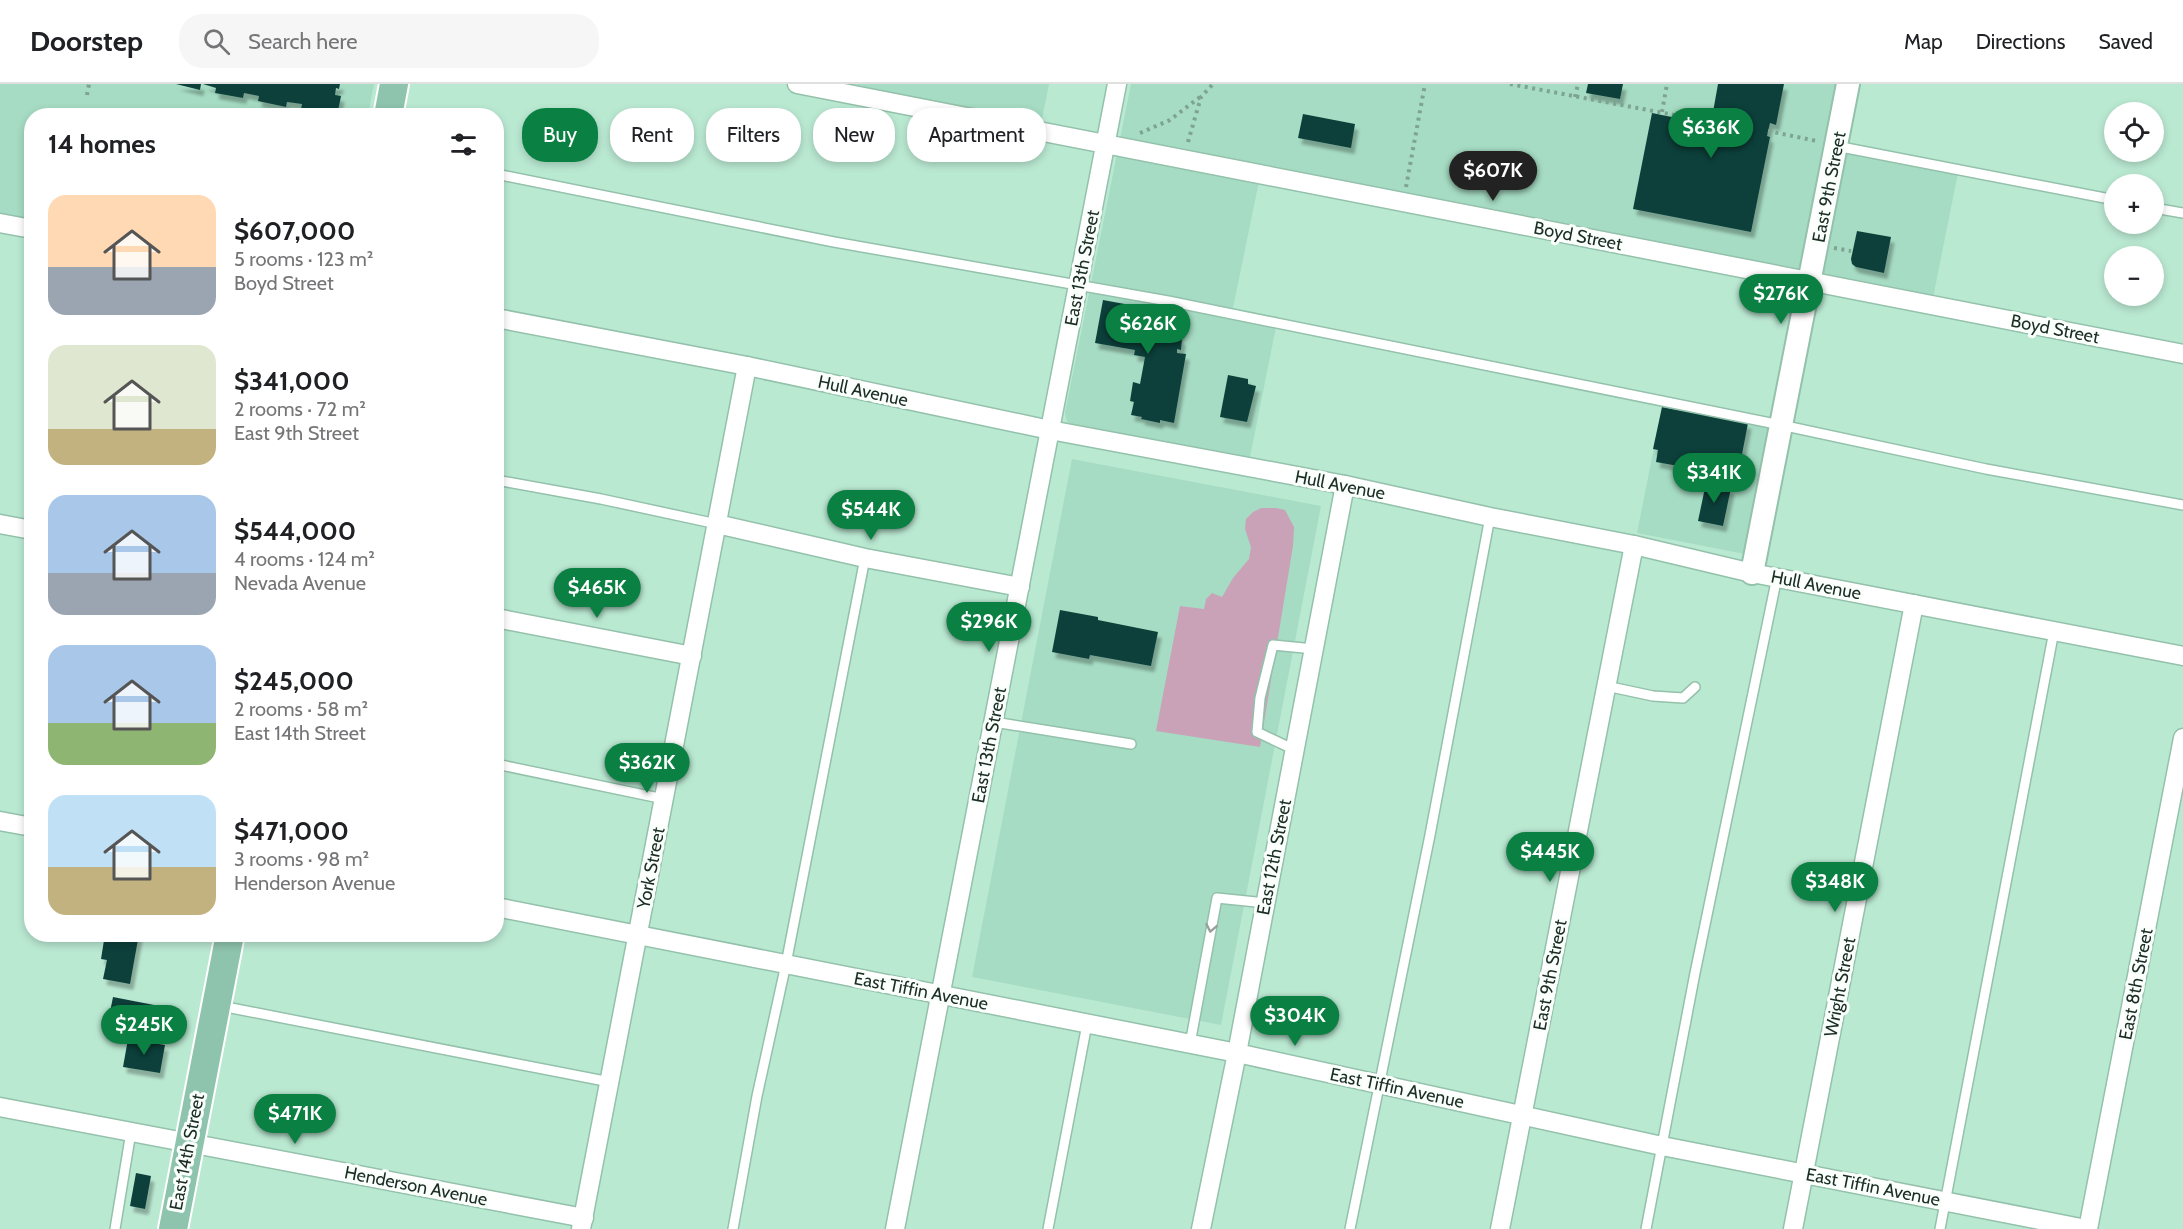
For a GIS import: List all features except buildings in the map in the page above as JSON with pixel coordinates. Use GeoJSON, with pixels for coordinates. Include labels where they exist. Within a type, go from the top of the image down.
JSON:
{"type":"FeatureCollection","features":[{"type":"Feature","properties":{"kind":"main road"},"geometry":{"type":"LineString","coordinates":[[390,108],[394,84]]}},
{"type":"Feature","properties":{"kind":"main road","name":"East 14th Street"},"geometry":{"type":"LineString","coordinates":[[173,1229],[228,942]]}},
{"type":"Feature","properties":{"kind":"street","name":"Boyd Street"},"geometry":{"type":"LineString","coordinates":[[797,84],[2183,354]]}},
{"type":"Feature","properties":{"kind":"street","name":"East 13th Street"},"geometry":{"type":"LineString","coordinates":[[895,1229],[1117,84]]}},
{"type":"Feature","properties":{"kind":"street","name":"East 9th Street"},"geometry":{"type":"LineString","coordinates":[[1752,573],[1848,84]]}},
{"type":"Feature","properties":{"kind":"street"},"geometry":{"type":"LineString","coordinates":[[0,223],[24,228]]}},
{"type":"Feature","properties":{"kind":"street","name":"Hull Avenue"},"geometry":{"type":"LineString","coordinates":[[504,320],[747,366],[1050,430],[1345,485],[1490,517],[1634,545],[1752,573],[2183,656]]}},
{"type":"Feature","properties":{"kind":"street","name":"York Street"},"geometry":{"type":"LineString","coordinates":[[582,1223],[747,366]]}},
{"type":"Feature","properties":{"kind":"street","name":"East 12th Street"},"geometry":{"type":"LineString","coordinates":[[1201,1229],[1237,1053],[1345,485]]}},
{"type":"Feature","properties":{"kind":"street"},"geometry":{"type":"LineString","coordinates":[[0,524],[24,528]]}},
{"type":"Feature","properties":{"kind":"street"},"geometry":{"type":"LineString","coordinates":[[717,524],[865,558],[1020,586]]}},
{"type":"Feature","properties":{"kind":"street","name":"East 9th Street"},"geometry":{"type":"LineString","coordinates":[[1500,1229],[1634,545]]}},
{"type":"Feature","properties":{"kind":"street","name":"Wright Street"},"geometry":{"type":"LineString","coordinates":[[1793,1229],[1914,604]]}},
{"type":"Feature","properties":{"kind":"street"},"geometry":{"type":"LineString","coordinates":[[504,620],[692,656]]}},
{"type":"Feature","properties":{"kind":"street","name":"East 8th Street"},"geometry":{"type":"LineString","coordinates":[[2087,1229],[2183,738]]}},
{"type":"Feature","properties":{"kind":"street"},"geometry":{"type":"LineString","coordinates":[[0,821],[24,826]]}},
{"type":"Feature","properties":{"kind":"street","name":"East Tiffin Avenue"},"geometry":{"type":"LineString","coordinates":[[504,909],[1237,1053],[1662,1146],[2087,1229]]}},
{"type":"Feature","properties":{"kind":"street","name":"Henderson Avenue"},"geometry":{"type":"LineString","coordinates":[[0,1107],[582,1223]]}},
{"type":"Feature","properties":{"kind":"lane"},"geometry":{"type":"LineString","coordinates":[[1837,145],[2104,198]]}},
{"type":"Feature","properties":{"kind":"lane"},"geometry":{"type":"LineString","coordinates":[[504,176],[834,242],[1078,285],[1782,425],[1986,469],[2183,505]]}},
{"type":"Feature","properties":{"kind":"lane"},"geometry":{"type":"LineString","coordinates":[[2164,210],[2183,213]]}},
{"type":"Feature","properties":{"kind":"lane"},"geometry":{"type":"LineString","coordinates":[[504,481],[717,524]]}},
{"type":"Feature","properties":{"kind":"lane"},"geometry":{"type":"LineString","coordinates":[[1350,1229],[1490,517]]}},
{"type":"Feature","properties":{"kind":"lane"},"geometry":{"type":"LineString","coordinates":[[733,1229],[757,1096],[786,964],[865,558]]}},
{"type":"Feature","properties":{"kind":"lane"},"geometry":{"type":"LineString","coordinates":[[1646,1229],[1695,973],[1777,578]]}},
{"type":"Feature","properties":{"kind":"lane"},"geometry":{"type":"LineString","coordinates":[[1940,1229],[2054,631]]}},
{"type":"Feature","properties":{"kind":"lane"},"geometry":{"type":"LineString","coordinates":[[1295,750],[1257,732],[1260,698],[1273,645],[1314,649]]}},
{"type":"Feature","properties":{"kind":"lane"},"geometry":{"type":"LineString","coordinates":[[1606,686],[1653,696],[1683,698],[1695,687]]}},
{"type":"Feature","properties":{"kind":"lane"},"geometry":{"type":"LineString","coordinates":[[994,722],[1131,744]]}},
{"type":"Feature","properties":{"kind":"lane"},"geometry":{"type":"LineString","coordinates":[[504,766],[664,799]]}},
{"type":"Feature","properties":{"kind":"lane"},"geometry":{"type":"LineString","coordinates":[[1190,1044],[1217,898],[1266,903]]}},
{"type":"Feature","properties":{"kind":"lane"},"geometry":{"type":"LineString","coordinates":[[216,1005],[610,1082]]}},
{"type":"Feature","properties":{"kind":"lane"},"geometry":{"type":"LineString","coordinates":[[1048,1229],[1087,1024]]}},
{"type":"Feature","properties":{"kind":"lane"},"geometry":{"type":"LineString","coordinates":[[115,1229],[131,1132]]}},
{"type":"Feature","properties":{"kind":"path"},"geometry":{"type":"LineString","coordinates":[[87,95],[89,84]]}},
{"type":"Feature","properties":{"kind":"path"},"geometry":{"type":"LineString","coordinates":[[1135,135],[1170,120],[1201,97],[1213,84]]}},
{"type":"Feature","properties":{"kind":"path"},"geometry":{"type":"LineString","coordinates":[[1403,203],[1425,84]]}},
{"type":"Feature","properties":{"kind":"path"},"geometry":{"type":"LineString","coordinates":[[1510,84],[1717,123]]}},
{"type":"Feature","properties":{"kind":"path"},"geometry":{"type":"LineString","coordinates":[[1531,84],[1536,89]]}},
{"type":"Feature","properties":{"kind":"path"},"geometry":{"type":"LineString","coordinates":[[1575,97],[1578,84]]}},
{"type":"Feature","properties":{"kind":"path"},"geometry":{"type":"LineString","coordinates":[[1662,112],[1667,84]]}},
{"type":"Feature","properties":{"kind":"path"},"geometry":{"type":"LineString","coordinates":[[1185,160],[1201,97]]}},
{"type":"Feature","properties":{"kind":"path"},"geometry":{"type":"LineString","coordinates":[[1768,131],[1837,145]]}},
{"type":"Feature","properties":{"kind":"shaded area"},"geometry":{"type":"Polygon","coordinates":[[[0,84],[374,84],[369,108],[24,108],[24,220],[0,215],[0,84]]]}},
{"type":"Feature","properties":{"kind":"shaded area"},"geometry":{"type":"Polygon","coordinates":[[[838,84],[1049,84],[1044,108],[960,108],[838,84]]]}},
{"type":"Feature","properties":{"kind":"shaded area"},"geometry":{"type":"Polygon","coordinates":[[[1131,84],[1836,84],[1824,147],[1958,173],[1933,298],[1812,274],[1755,556],[1637,533],[1662,407],[1768,427],[1799,272],[1262,167],[1233,308],[1278,317],[1250,457],[1067,422],[1065,413],[1131,84]]]}},
{"type":"Feature","properties":{"kind":"shaded area"},"geometry":{"type":"Polygon","coordinates":[[[1072,459],[1321,506],[1221,1025],[972,977],[1072,459]]]}},
{"type":"Feature","properties":{"kind":"shaded area"},"geometry":{"type":"Polygon","coordinates":[[[1261,508],[1285,510],[1294,527],[1293,546],[1260,747],[1156,731],[1180,606],[1204,609],[1206,599],[1212,593],[1222,597],[1233,578],[1249,559],[1251,547],[1245,529],[1246,519],[1261,508]]]}}]}
